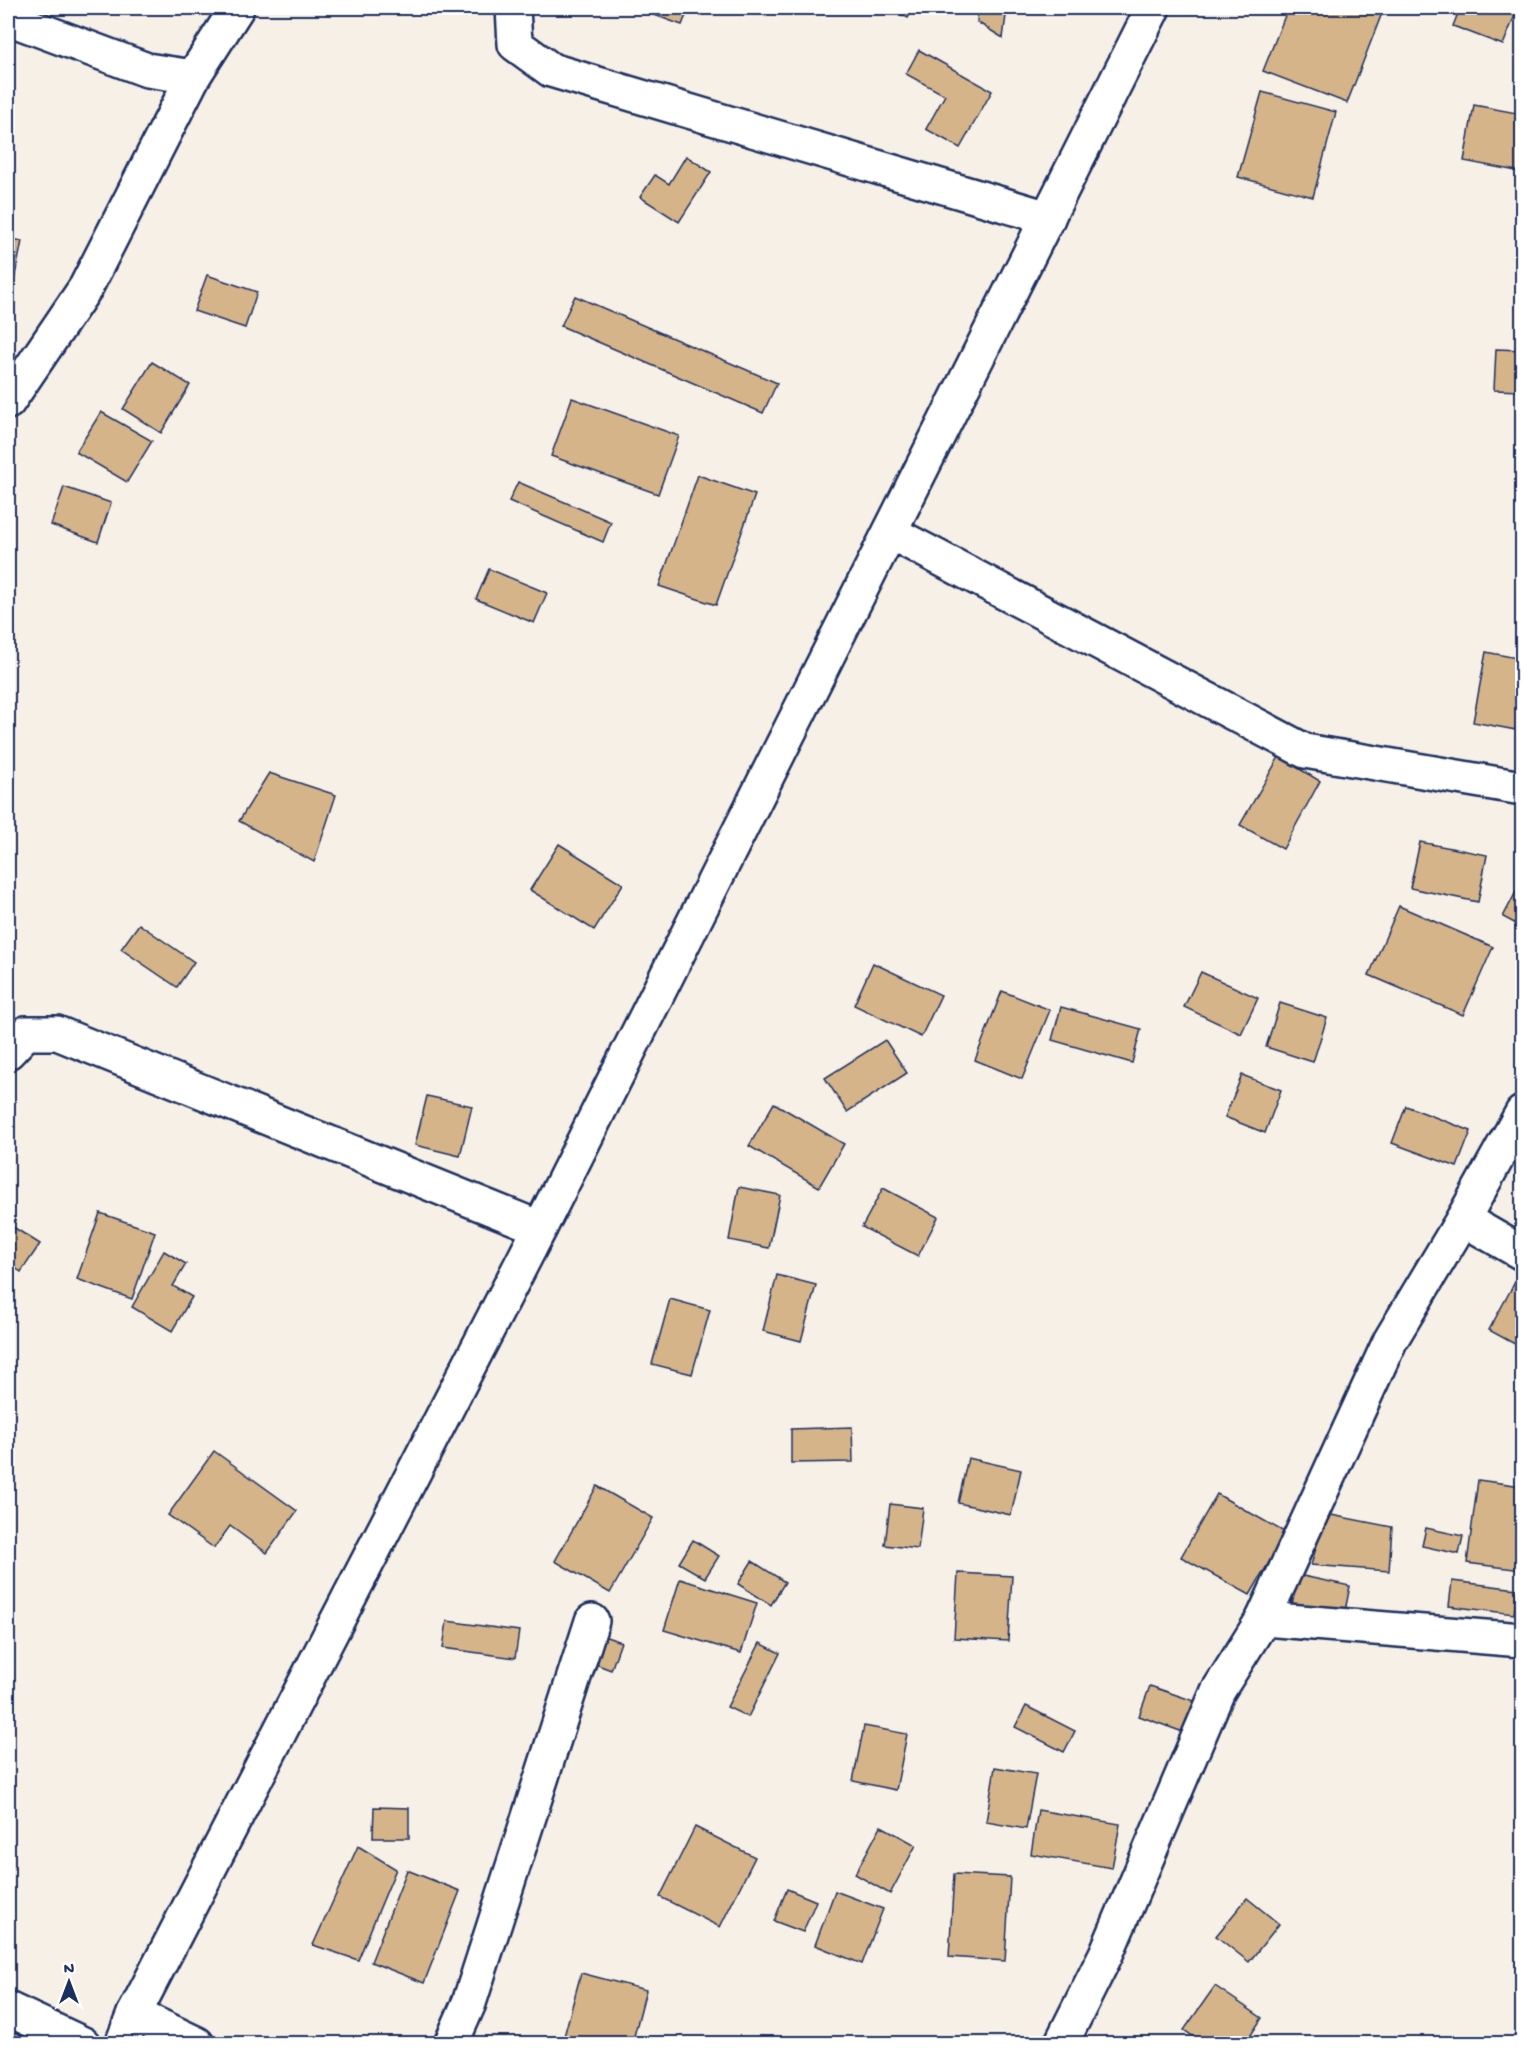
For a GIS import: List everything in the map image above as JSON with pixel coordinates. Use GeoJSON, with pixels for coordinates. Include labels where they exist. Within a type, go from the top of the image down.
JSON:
{"type":"FeatureCollection","features":[{"type":"Feature","properties":{"kind":"street"},"geometry":{"type":"LineString","coordinates":[[8,402],[86,287],[193,77],[237,8]]}},
{"type":"Feature","properties":{"kind":"street"},"geometry":{"type":"LineString","coordinates":[[513,8],[515,44],[551,70],[1048,218]]}},
{"type":"Feature","properties":{"kind":"street"},"geometry":{"type":"LineString","coordinates":[[122,2043],[134,2014],[540,1228],[1153,8]]}},
{"type":"Feature","properties":{"kind":"street"},"geometry":{"type":"LineString","coordinates":[[8,18],[147,70],[193,77]]}},
{"type":"Feature","properties":{"kind":"street"},"geometry":{"type":"LineString","coordinates":[[890,532],[1305,751],[1522,788]]}},
{"type":"Feature","properties":{"kind":"street"},"geometry":{"type":"LineString","coordinates":[[8,1052],[26,1033],[57,1033],[540,1228]]}},
{"type":"Feature","properties":{"kind":"street"},"geometry":{"type":"LineString","coordinates":[[1061,2043],[1106,1954],[1218,1691],[1263,1618],[1390,1341],[1522,1113]]}},
{"type":"Feature","properties":{"kind":"street"},"geometry":{"type":"LineString","coordinates":[[1462,1219],[1522,1253]]}},
{"type":"Feature","properties":{"kind":"street"},"geometry":{"type":"LineString","coordinates":[[1263,1618],[1522,1640]]}},
{"type":"Feature","properties":{"kind":"street"},"geometry":{"type":"LineString","coordinates":[[451,2043],[469,2002],[591,1622]]}},
{"type":"Feature","properties":{"kind":"street"},"geometry":{"type":"LineString","coordinates":[[8,2009],[83,2043]]}},
{"type":"Feature","properties":{"kind":"street"},"geometry":{"type":"LineString","coordinates":[[134,2014],[197,2043]]}},
{"type":"Feature","properties":{"kind":"building"},"geometry":{"type":"Polygon","coordinates":[[[394,8],[409,8],[405,14],[394,8]]]}},
{"type":"Feature","properties":{"kind":"building"},"geometry":{"type":"Polygon","coordinates":[[[635,8],[689,8],[682,25],[635,8]]]}},
{"type":"Feature","properties":{"kind":"building"},"geometry":{"type":"Polygon","coordinates":[[[893,8],[914,8],[908,18],[892,10],[893,8]]]}},
{"type":"Feature","properties":{"kind":"building"},"geometry":{"type":"Polygon","coordinates":[[[978,8],[1007,8],[1003,38],[977,22],[978,8]]]}},
{"type":"Feature","properties":{"kind":"building"},"geometry":{"type":"Polygon","coordinates":[[[1288,8],[1384,8],[1347,103],[1263,71],[1288,8]]]}},
{"type":"Feature","properties":{"kind":"building"},"geometry":{"type":"Polygon","coordinates":[[[1460,8],[1518,8],[1503,45],[1453,26],[1460,8]]]}},
{"type":"Feature","properties":{"kind":"building"},"geometry":{"type":"Polygon","coordinates":[[[919,50],[992,91],[960,148],[926,129],[945,95],[906,74],[919,50]]]}},
{"type":"Feature","properties":{"kind":"building"},"geometry":{"type":"Polygon","coordinates":[[[1262,92],[1336,112],[1313,197],[1238,177],[1262,92]]]}},
{"type":"Feature","properties":{"kind":"building"},"geometry":{"type":"Polygon","coordinates":[[[1474,105],[1522,114],[1522,172],[1464,161],[1474,105]]]}},
{"type":"Feature","properties":{"kind":"building"},"geometry":{"type":"Polygon","coordinates":[[[686,156],[711,172],[679,222],[640,197],[655,175],[669,184],[686,156]]]}},
{"type":"Feature","properties":{"kind":"building"},"geometry":{"type":"Polygon","coordinates":[[[8,238],[22,241],[8,311],[8,238]]]}},
{"type":"Feature","properties":{"kind":"building"},"geometry":{"type":"Polygon","coordinates":[[[207,275],[257,292],[245,328],[194,311],[207,275]]]}},
{"type":"Feature","properties":{"kind":"building"},"geometry":{"type":"Polygon","coordinates":[[[575,296],[777,383],[763,413],[561,326],[575,296]]]}},
{"type":"Feature","properties":{"kind":"building"},"geometry":{"type":"Polygon","coordinates":[[[1496,349],[1522,350],[1522,391],[1494,390],[1496,349]]]}},
{"type":"Feature","properties":{"kind":"building"},"geometry":{"type":"Polygon","coordinates":[[[152,362],[190,385],[161,433],[123,409],[152,362]]]}},
{"type":"Feature","properties":{"kind":"building"},"geometry":{"type":"Polygon","coordinates":[[[572,398],[679,436],[658,494],[551,456],[572,398]]]}},
{"type":"Feature","properties":{"kind":"building"},"geometry":{"type":"Polygon","coordinates":[[[101,412],[152,441],[127,482],[76,452],[101,412]]]}},
{"type":"Feature","properties":{"kind":"building"},"geometry":{"type":"Polygon","coordinates":[[[698,475],[755,495],[716,605],[659,586],[698,475]]]}},
{"type":"Feature","properties":{"kind":"building"},"geometry":{"type":"Polygon","coordinates":[[[518,482],[611,522],[603,542],[509,501],[518,482]]]}},
{"type":"Feature","properties":{"kind":"building"},"geometry":{"type":"Polygon","coordinates":[[[64,487],[111,503],[98,542],[51,525],[64,487]]]}},
{"type":"Feature","properties":{"kind":"building"},"geometry":{"type":"Polygon","coordinates":[[[489,569],[547,593],[534,623],[476,599],[489,569]]]}},
{"type":"Feature","properties":{"kind":"building"},"geometry":{"type":"Polygon","coordinates":[[[1486,652],[1522,659],[1522,695],[1516,730],[1473,722],[1486,652]]]}},
{"type":"Feature","properties":{"kind":"building"},"geometry":{"type":"Polygon","coordinates":[[[1279,757],[1320,781],[1283,849],[1240,825],[1279,757]]]}},
{"type":"Feature","properties":{"kind":"building"},"geometry":{"type":"Polygon","coordinates":[[[269,773],[336,795],[314,862],[239,821],[269,773]]]}},
{"type":"Feature","properties":{"kind":"building"},"geometry":{"type":"Polygon","coordinates":[[[1420,842],[1487,855],[1478,902],[1410,888],[1420,842]]]}},
{"type":"Feature","properties":{"kind":"building"},"geometry":{"type":"Polygon","coordinates":[[[559,844],[623,884],[594,930],[530,890],[559,844]]]}},
{"type":"Feature","properties":{"kind":"building"},"geometry":{"type":"Polygon","coordinates":[[[1518,888],[1522,890],[1522,927],[1503,917],[1518,888]]]}},
{"type":"Feature","properties":{"kind":"building"},"geometry":{"type":"Polygon","coordinates":[[[1399,906],[1493,947],[1463,1015],[1369,975],[1399,906]]]}},
{"type":"Feature","properties":{"kind":"building"},"geometry":{"type":"Polygon","coordinates":[[[139,924],[194,962],[177,987],[121,949],[139,924]]]}},
{"type":"Feature","properties":{"kind":"building"},"geometry":{"type":"Polygon","coordinates":[[[873,963],[941,995],[921,1037],[854,1005],[873,963]]]}},
{"type":"Feature","properties":{"kind":"building"},"geometry":{"type":"Polygon","coordinates":[[[1201,972],[1258,998],[1241,1034],[1184,1007],[1201,972]]]}},
{"type":"Feature","properties":{"kind":"building"},"geometry":{"type":"Polygon","coordinates":[[[1002,991],[1050,1010],[1022,1079],[975,1060],[1002,991]]]}},
{"type":"Feature","properties":{"kind":"building"},"geometry":{"type":"Polygon","coordinates":[[[1280,1003],[1327,1018],[1313,1062],[1266,1047],[1280,1003]]]}},
{"type":"Feature","properties":{"kind":"building"},"geometry":{"type":"Polygon","coordinates":[[[1061,1007],[1141,1029],[1132,1063],[1052,1040],[1061,1007]]]}},
{"type":"Feature","properties":{"kind":"building"},"geometry":{"type":"Polygon","coordinates":[[[885,1040],[907,1073],[847,1112],[825,1078],[885,1040]]]}},
{"type":"Feature","properties":{"kind":"building"},"geometry":{"type":"Polygon","coordinates":[[[1242,1075],[1281,1090],[1265,1133],[1225,1117],[1242,1075]]]}},
{"type":"Feature","properties":{"kind":"building"},"geometry":{"type":"Polygon","coordinates":[[[427,1096],[472,1106],[460,1156],[415,1145],[427,1096]]]}},
{"type":"Feature","properties":{"kind":"building"},"geometry":{"type":"Polygon","coordinates":[[[774,1103],[844,1144],[819,1187],[749,1146],[774,1103]]]}},
{"type":"Feature","properties":{"kind":"building"},"geometry":{"type":"Polygon","coordinates":[[[1406,1106],[1471,1131],[1457,1167],[1392,1143],[1406,1106]]]}},
{"type":"Feature","properties":{"kind":"building"},"geometry":{"type":"Polygon","coordinates":[[[739,1187],[780,1195],[769,1248],[729,1240],[739,1187]]]}},
{"type":"Feature","properties":{"kind":"building"},"geometry":{"type":"Polygon","coordinates":[[[883,1188],[938,1217],[918,1256],[862,1227],[883,1188]]]}},
{"type":"Feature","properties":{"kind":"building"},"geometry":{"type":"Polygon","coordinates":[[[100,1213],[155,1232],[132,1299],[77,1279],[100,1213]]]}},
{"type":"Feature","properties":{"kind":"building"},"geometry":{"type":"Polygon","coordinates":[[[10,1225],[40,1244],[21,1272],[8,1263],[10,1225]]]}},
{"type":"Feature","properties":{"kind":"building"},"geometry":{"type":"Polygon","coordinates":[[[164,1251],[186,1264],[173,1286],[192,1297],[172,1331],[132,1307],[164,1251]]]}},
{"type":"Feature","properties":{"kind":"building"},"geometry":{"type":"Polygon","coordinates":[[[1522,1269],[1522,1348],[1489,1330],[1522,1269]]]}},
{"type":"Feature","properties":{"kind":"building"},"geometry":{"type":"Polygon","coordinates":[[[777,1275],[816,1285],[801,1341],[763,1331],[777,1275]]]}},
{"type":"Feature","properties":{"kind":"building"},"geometry":{"type":"Polygon","coordinates":[[[670,1299],[710,1310],[692,1374],[652,1364],[670,1299]]]}},
{"type":"Feature","properties":{"kind":"building"},"geometry":{"type":"Polygon","coordinates":[[[852,1427],[853,1462],[791,1463],[791,1429],[852,1427]]]}},
{"type":"Feature","properties":{"kind":"building"},"geometry":{"type":"Polygon","coordinates":[[[214,1451],[297,1511],[267,1553],[230,1526],[214,1548],[168,1515],[214,1451]]]}},
{"type":"Feature","properties":{"kind":"building"},"geometry":{"type":"Polygon","coordinates":[[[968,1458],[1021,1470],[1011,1515],[958,1503],[968,1458]]]}},
{"type":"Feature","properties":{"kind":"building"},"geometry":{"type":"Polygon","coordinates":[[[1478,1480],[1522,1486],[1522,1570],[1467,1563],[1478,1480]]]}},
{"type":"Feature","properties":{"kind":"building"},"geometry":{"type":"Polygon","coordinates":[[[597,1486],[653,1518],[610,1593],[555,1561],[597,1486]]]}},
{"type":"Feature","properties":{"kind":"building"},"geometry":{"type":"Polygon","coordinates":[[[1217,1494],[1286,1533],[1250,1595],[1181,1557],[1217,1494]]]}},
{"type":"Feature","properties":{"kind":"building"},"geometry":{"type":"Polygon","coordinates":[[[890,1504],[923,1508],[918,1549],[885,1545],[890,1504]]]}},
{"type":"Feature","properties":{"kind":"building"},"geometry":{"type":"Polygon","coordinates":[[[1326,1514],[1392,1527],[1389,1571],[1311,1565],[1326,1514]]]}},
{"type":"Feature","properties":{"kind":"building"},"geometry":{"type":"Polygon","coordinates":[[[1426,1528],[1463,1536],[1459,1554],[1422,1546],[1426,1528]]]}},
{"type":"Feature","properties":{"kind":"building"},"geometry":{"type":"Polygon","coordinates":[[[693,1540],[719,1556],[705,1578],[679,1563],[693,1540]]]}},
{"type":"Feature","properties":{"kind":"building"},"geometry":{"type":"Polygon","coordinates":[[[752,1561],[785,1582],[771,1605],[738,1584],[752,1561]]]}},
{"type":"Feature","properties":{"kind":"building"},"geometry":{"type":"Polygon","coordinates":[[[958,1573],[1012,1576],[1008,1641],[954,1638],[958,1573]]]}},
{"type":"Feature","properties":{"kind":"building"},"geometry":{"type":"Polygon","coordinates":[[[1298,1575],[1350,1586],[1344,1616],[1292,1605],[1298,1575]]]}},
{"type":"Feature","properties":{"kind":"building"},"geometry":{"type":"Polygon","coordinates":[[[680,1579],[757,1603],[741,1653],[664,1630],[680,1579]]]}},
{"type":"Feature","properties":{"kind":"building"},"geometry":{"type":"Polygon","coordinates":[[[1452,1581],[1517,1589],[1514,1614],[1449,1606],[1452,1581]]]}},
{"type":"Feature","properties":{"kind":"building"},"geometry":{"type":"Polygon","coordinates":[[[447,1621],[519,1631],[515,1658],[443,1648],[447,1621]]]}},
{"type":"Feature","properties":{"kind":"building"},"geometry":{"type":"Polygon","coordinates":[[[595,1633],[621,1642],[611,1670],[585,1660],[595,1633]]]}},
{"type":"Feature","properties":{"kind":"building"},"geometry":{"type":"Polygon","coordinates":[[[760,1643],[780,1653],[748,1717],[727,1707],[760,1643]]]}},
{"type":"Feature","properties":{"kind":"building"},"geometry":{"type":"Polygon","coordinates":[[[1150,1686],[1194,1701],[1183,1732],[1139,1716],[1150,1686]]]}},
{"type":"Feature","properties":{"kind":"building"},"geometry":{"type":"Polygon","coordinates":[[[1026,1706],[1075,1731],[1064,1752],[1015,1727],[1026,1706]]]}},
{"type":"Feature","properties":{"kind":"building"},"geometry":{"type":"Polygon","coordinates":[[[864,1726],[907,1734],[896,1790],[853,1781],[864,1726]]]}},
{"type":"Feature","properties":{"kind":"building"},"geometry":{"type":"Polygon","coordinates":[[[995,1767],[1036,1774],[1026,1829],[986,1822],[995,1767]]]}},
{"type":"Feature","properties":{"kind":"building"},"geometry":{"type":"Polygon","coordinates":[[[374,1807],[409,1808],[409,1838],[373,1838],[374,1807]]]}},
{"type":"Feature","properties":{"kind":"building"},"geometry":{"type":"Polygon","coordinates":[[[1038,1810],[1120,1824],[1112,1868],[1031,1854],[1038,1810]]]}},
{"type":"Feature","properties":{"kind":"building"},"geometry":{"type":"Polygon","coordinates":[[[881,1826],[916,1845],[890,1894],[855,1874],[881,1826]]]}},
{"type":"Feature","properties":{"kind":"building"},"geometry":{"type":"Polygon","coordinates":[[[695,1827],[755,1857],[720,1927],[660,1897],[695,1827]]]}},
{"type":"Feature","properties":{"kind":"building"},"geometry":{"type":"Polygon","coordinates":[[[358,1846],[396,1869],[358,1960],[313,1945],[358,1846]]]}},
{"type":"Feature","properties":{"kind":"building"},"geometry":{"type":"Polygon","coordinates":[[[407,1870],[460,1891],[424,1983],[371,1962],[407,1870]]]}},
{"type":"Feature","properties":{"kind":"building"},"geometry":{"type":"Polygon","coordinates":[[[954,1874],[1010,1877],[1005,1961],[949,1957],[954,1874]]]}},
{"type":"Feature","properties":{"kind":"building"},"geometry":{"type":"Polygon","coordinates":[[[787,1889],[816,1901],[803,1932],[774,1921],[787,1889]]]}},
{"type":"Feature","properties":{"kind":"building"},"geometry":{"type":"Polygon","coordinates":[[[835,1891],[883,1909],[862,1964],[815,1945],[835,1891]]]}},
{"type":"Feature","properties":{"kind":"building"},"geometry":{"type":"Polygon","coordinates":[[[1247,1898],[1279,1924],[1249,1962],[1216,1936],[1247,1898]]]}},
{"type":"Feature","properties":{"kind":"building"},"geometry":{"type":"Polygon","coordinates":[[[581,1973],[646,1990],[632,2044],[562,2044],[581,1973]]]}},
{"type":"Feature","properties":{"kind":"building"},"geometry":{"type":"Polygon","coordinates":[[[1215,1986],[1262,2018],[1245,2044],[1204,2044],[1184,2030],[1215,1986]]]}}]}
